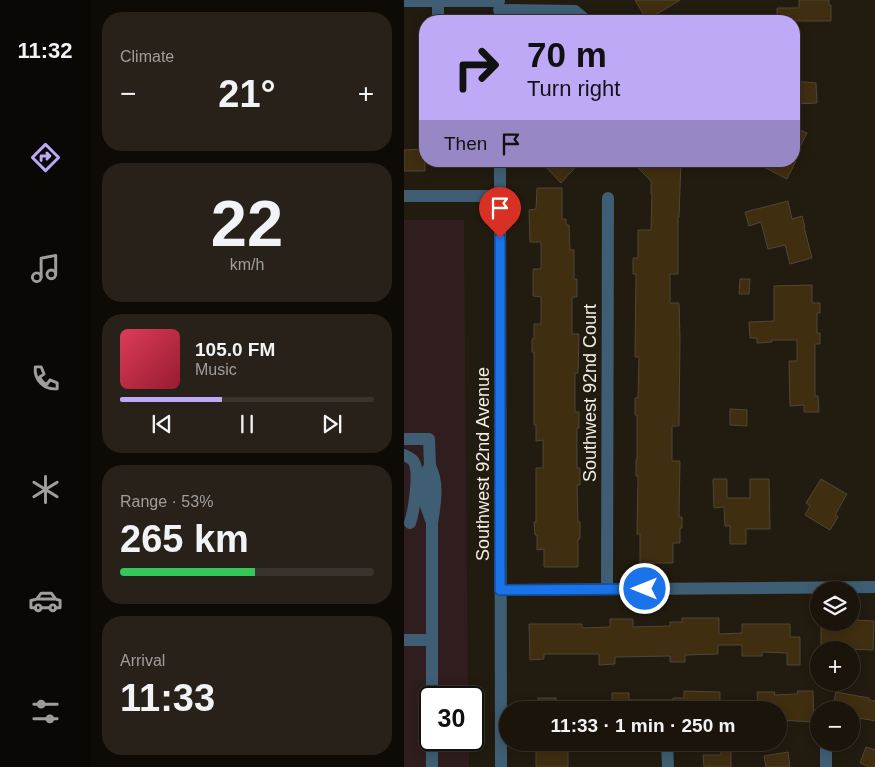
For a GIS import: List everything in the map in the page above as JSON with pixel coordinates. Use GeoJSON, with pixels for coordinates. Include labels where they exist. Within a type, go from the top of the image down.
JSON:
{"type":"FeatureCollection","features":[{"type":"Feature","properties":{"kind":"street"},"geometry":{"type":"LineString","coordinates":[[404,0],[438,0],[499,8],[575,10],[580,15]]}},
{"type":"Feature","properties":{"kind":"street"},"geometry":{"type":"LineString","coordinates":[[438,0],[438,15]]}},
{"type":"Feature","properties":{"kind":"street","name":"Southwest 92nd Avenue"},"geometry":{"type":"LineString","coordinates":[[500,167],[501,767]]}},
{"type":"Feature","properties":{"kind":"street"},"geometry":{"type":"LineString","coordinates":[[404,196],[500,196]]}},
{"type":"Feature","properties":{"kind":"street","name":"Southwest 92nd Court"},"geometry":{"type":"LineString","coordinates":[[607,589],[608,198]]}},
{"type":"Feature","properties":{"kind":"street"},"geometry":{"type":"LineString","coordinates":[[404,439],[430,445]]}},
{"type":"Feature","properties":{"kind":"street"},"geometry":{"type":"LineString","coordinates":[[404,454],[430,445]]}},
{"type":"Feature","properties":{"kind":"street"},"geometry":{"type":"LineString","coordinates":[[430,445],[430,466],[425,475],[425,503],[432,523],[432,686]]}},
{"type":"Feature","properties":{"kind":"street"},"geometry":{"type":"LineString","coordinates":[[404,454],[411,458],[415,466],[415,503],[407,523],[432,523]]}},
{"type":"Feature","properties":{"kind":"street"},"geometry":{"type":"LineString","coordinates":[[500,590],[875,587]]}},
{"type":"Feature","properties":{"kind":"street"},"geometry":{"type":"LineString","coordinates":[[404,640],[431,640]]}},
{"type":"Feature","properties":{"kind":"street"},"geometry":{"type":"LineString","coordinates":[[432,751],[432,767]]}},
{"type":"Feature","properties":{"kind":"street"},"geometry":{"type":"LineString","coordinates":[[667,751],[668,767]]}},
{"type":"Feature","properties":{"kind":"street"},"geometry":{"type":"LineString","coordinates":[[826,751],[826,767]]}},
{"type":"Feature","properties":{"kind":"shaded area"},"geometry":{"type":"Polygon","coordinates":[[[404,220],[464,220],[468,686],[419,686],[419,751],[469,751],[469,767],[404,767],[404,220]]]}},
{"type":"Feature","properties":{"kind":"building"},"geometry":{"type":"Polygon","coordinates":[[[635,0],[680,0],[655,15],[644,15],[635,0]]]}},
{"type":"Feature","properties":{"kind":"building"},"geometry":{"type":"Polygon","coordinates":[[[799,0],[829,0],[829,5],[831,5],[831,21],[800,21],[800,15],[777,15],[777,8],[799,8],[799,0]]]}},
{"type":"Feature","properties":{"kind":"building"},"geometry":{"type":"Polygon","coordinates":[[[800,82],[816,83],[817,103],[800,104],[800,82]]]}},
{"type":"Feature","properties":{"kind":"building"},"geometry":{"type":"Polygon","coordinates":[[[800,130],[807,133],[800,147],[800,130]]]}},
{"type":"Feature","properties":{"kind":"building"},"geometry":{"type":"Polygon","coordinates":[[[419,149],[419,167],[425,167],[425,171],[404,171],[404,150],[419,149]]]}},
{"type":"Feature","properties":{"kind":"building"},"geometry":{"type":"Polygon","coordinates":[[[546,167],[576,167],[561,183],[546,167]]]}},
{"type":"Feature","properties":{"kind":"building"},"geometry":{"type":"Polygon","coordinates":[[[637,167],[681,167],[678,274],[670,274],[670,303],[679,303],[679,426],[672,426],[672,461],[680,461],[679,517],[682,517],[680,543],[673,543],[673,563],[640,563],[640,534],[637,534],[638,476],[636,476],[637,415],[635,415],[635,398],[638,398],[639,357],[635,357],[636,274],[633,274],[633,258],[638,258],[638,230],[651,230],[651,181],[637,167]]]}},
{"type":"Feature","properties":{"kind":"building"},"geometry":{"type":"Polygon","coordinates":[[[764,167],[793,167],[787,179],[764,167]]]}},
{"type":"Feature","properties":{"kind":"building"},"geometry":{"type":"Polygon","coordinates":[[[537,188],[562,188],[562,219],[566,219],[566,225],[569,225],[570,250],[574,250],[574,279],[577,279],[577,297],[572,297],[572,334],[579,334],[578,373],[575,373],[575,412],[579,412],[577,468],[580,468],[580,485],[577,485],[578,522],[580,522],[578,567],[544,567],[544,549],[537,550],[537,535],[535,535],[536,468],[543,468],[543,440],[536,441],[536,425],[534,425],[534,352],[532,352],[532,339],[534,339],[534,324],[541,324],[541,297],[533,296],[533,269],[541,269],[541,242],[530,242],[529,210],[536,209],[537,188]]]}},
{"type":"Feature","properties":{"kind":"building"},"geometry":{"type":"Polygon","coordinates":[[[788,201],[792,219],[802,216],[812,258],[790,264],[785,245],[768,249],[761,222],[749,226],[745,212],[788,201]]]}},
{"type":"Feature","properties":{"kind":"building"},"geometry":{"type":"Polygon","coordinates":[[[740,279],[750,279],[749,294],[739,294],[740,279]]]}},
{"type":"Feature","properties":{"kind":"building"},"geometry":{"type":"Polygon","coordinates":[[[812,285],[812,303],[820,303],[820,313],[817,313],[817,333],[820,333],[820,344],[815,344],[815,396],[818,396],[819,412],[804,412],[804,405],[790,406],[789,361],[797,361],[797,340],[772,340],[772,342],[757,343],[757,338],[750,338],[749,322],[774,321],[774,286],[812,285]]]}},
{"type":"Feature","properties":{"kind":"building"},"geometry":{"type":"Polygon","coordinates":[[[730,409],[747,410],[747,426],[730,425],[730,409]]]}},
{"type":"Feature","properties":{"kind":"building"},"geometry":{"type":"Polygon","coordinates":[[[713,479],[727,479],[727,498],[750,498],[750,479],[769,479],[770,529],[746,529],[746,544],[730,544],[730,526],[725,526],[724,507],[714,508],[713,479]]]}},
{"type":"Feature","properties":{"kind":"building"},"geometry":{"type":"Polygon","coordinates":[[[821,479],[847,494],[835,515],[838,517],[830,530],[805,515],[810,506],[806,503],[821,479]]]}},
{"type":"Feature","properties":{"kind":"building"},"geometry":{"type":"Polygon","coordinates":[[[682,618],[719,618],[719,634],[742,633],[742,624],[790,624],[790,637],[800,637],[800,665],[787,665],[787,653],[762,652],[762,656],[742,656],[742,645],[718,645],[718,654],[685,655],[685,662],[670,662],[670,656],[615,657],[615,664],[599,665],[599,654],[544,654],[544,659],[530,660],[529,624],[582,624],[582,628],[610,627],[610,619],[633,619],[633,627],[670,626],[670,622],[682,622],[682,618]]]}},
{"type":"Feature","properties":{"kind":"building"},"geometry":{"type":"Polygon","coordinates":[[[860,620],[874,621],[873,650],[860,650],[860,641],[821,641],[821,631],[860,631],[860,620]]]}},
{"type":"Feature","properties":{"kind":"building"},"geometry":{"type":"Polygon","coordinates":[[[684,691],[720,692],[720,701],[612,701],[612,693],[629,693],[629,700],[673,700],[673,698],[684,698],[684,691]]]}},
{"type":"Feature","properties":{"kind":"building"},"geometry":{"type":"Polygon","coordinates":[[[797,691],[813,691],[813,701],[810,701],[810,722],[787,720],[787,701],[758,701],[757,692],[775,692],[774,695],[798,694],[797,691]]]}},
{"type":"Feature","properties":{"kind":"building"},"geometry":{"type":"Polygon","coordinates":[[[836,692],[876,701],[876,721],[860,718],[860,701],[834,701],[836,692]]]}},
{"type":"Feature","properties":{"kind":"building"},"geometry":{"type":"Polygon","coordinates":[[[538,698],[556,698],[556,701],[538,701],[538,698]]]}},
{"type":"Feature","properties":{"kind":"building"},"geometry":{"type":"Polygon","coordinates":[[[866,747],[876,750],[876,767],[869,767],[860,763],[866,747]]]}},
{"type":"Feature","properties":{"kind":"building"},"geometry":{"type":"Polygon","coordinates":[[[536,751],[568,751],[568,767],[536,767],[536,751]]]}},
{"type":"Feature","properties":{"kind":"building"},"geometry":{"type":"Polygon","coordinates":[[[721,751],[731,751],[731,767],[704,767],[703,755],[721,755],[721,751]]]}},
{"type":"Feature","properties":{"kind":"building"},"geometry":{"type":"Polygon","coordinates":[[[788,752],[790,767],[766,767],[764,756],[788,752]]]}},
{"type":"Feature","properties":{"kind":"route"},"geometry":{"type":"LineString","coordinates":[[500,238],[500,590],[645,589]]}}]}
